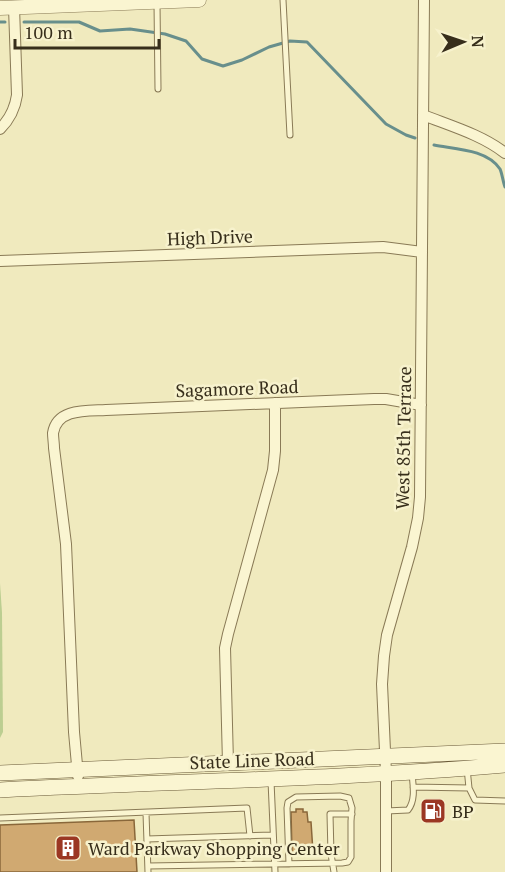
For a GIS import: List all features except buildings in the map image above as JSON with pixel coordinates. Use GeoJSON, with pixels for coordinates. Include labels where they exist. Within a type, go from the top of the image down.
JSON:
{"type":"FeatureCollection","features":[{"type":"Feature","properties":{"kind":"main road","name":"State Line Road"},"geometry":{"type":"LineString","coordinates":[[0,773],[505,751]]}},
{"type":"Feature","properties":{"kind":"main road","name":"State Line Road"},"geometry":{"type":"LineString","coordinates":[[0,790],[386,773],[412,779],[467,768],[505,765]]}},
{"type":"Feature","properties":{"kind":"street"},"geometry":{"type":"LineString","coordinates":[[0,129],[7,122],[15,107],[17,95],[7,7],[122,1],[199,0]]}},
{"type":"Feature","properties":{"kind":"street","name":"West 85th Terrace"},"geometry":{"type":"LineString","coordinates":[[386,872],[386,773],[382,684],[384,656],[387,635],[412,547],[420,496],[424,0]]}},
{"type":"Feature","properties":{"kind":"street"},"geometry":{"type":"LineString","coordinates":[[423,115],[476,136],[505,153]]}},
{"type":"Feature","properties":{"kind":"street","name":"High Drive"},"geometry":{"type":"LineString","coordinates":[[0,261],[383,247],[422,252]]}},
{"type":"Feature","properties":{"kind":"street","name":"Sagamore Road"},"geometry":{"type":"LineString","coordinates":[[77,769],[66,544],[53,433],[57,422],[68,413],[78,411],[374,399],[421,405]]}},
{"type":"Feature","properties":{"kind":"street"},"geometry":{"type":"LineString","coordinates":[[228,763],[225,648],[273,470],[275,403]]}},
{"type":"Feature","properties":{"kind":"street"},"geometry":{"type":"LineString","coordinates":[[77,769],[79,786]]}},
{"type":"Feature","properties":{"kind":"lane"},"geometry":{"type":"LineString","coordinates":[[283,0],[290,135]]}},
{"type":"Feature","properties":{"kind":"lane"},"geometry":{"type":"LineString","coordinates":[[158,2],[158,89]]}},
{"type":"Feature","properties":{"kind":"lane"},"geometry":{"type":"LineString","coordinates":[[467,768],[469,788],[476,800],[505,801]]}},
{"type":"Feature","properties":{"kind":"lane"},"geometry":{"type":"LineString","coordinates":[[271,779],[275,872]]}},
{"type":"Feature","properties":{"kind":"lane"},"geometry":{"type":"LineString","coordinates":[[386,811],[408,810],[411,807],[412,779],[469,788]]}},
{"type":"Feature","properties":{"kind":"lane"},"geometry":{"type":"LineString","coordinates":[[146,813],[148,869],[342,863],[351,857],[352,814],[349,798],[345,796],[296,797],[288,802],[289,864]]}},
{"type":"Feature","properties":{"kind":"lane"},"geometry":{"type":"LineString","coordinates":[[0,818],[247,808],[250,836]]}},
{"type":"Feature","properties":{"kind":"lane"},"geometry":{"type":"LineString","coordinates":[[334,872],[330,814],[352,814]]}},
{"type":"Feature","properties":{"kind":"lane"},"geometry":{"type":"LineString","coordinates":[[147,839],[273,835]]}},
{"type":"Feature","properties":{"kind":"green space"},"geometry":{"type":"Polygon","coordinates":[[[0,583],[3,732],[0,738],[0,583]]]}},
{"type":"Feature","properties":{"kind":"waterway"},"geometry":{"type":"LineString","coordinates":[[0,22],[5,22]]}},
{"type":"Feature","properties":{"kind":"waterway"},"geometry":{"type":"LineString","coordinates":[[24,22],[79,22],[100,31],[130,29],[165,34],[186,41],[202,59],[223,66],[269,47],[290,41],[307,42],[386,124],[415,138]]}},
{"type":"Feature","properties":{"kind":"waterway"},"geometry":{"type":"LineString","coordinates":[[434,145],[470,151],[487,157],[500,169],[505,187]]}},
{"type":"Feature","properties":{"kind":"place","name":"BP"},"geometry":{"type":"Point","coordinates":[433,811]}},
{"type":"Feature","properties":{"kind":"place","name":"Ward Parkway Shopping Center"},"geometry":{"type":"Point","coordinates":[68,848]}}]}
